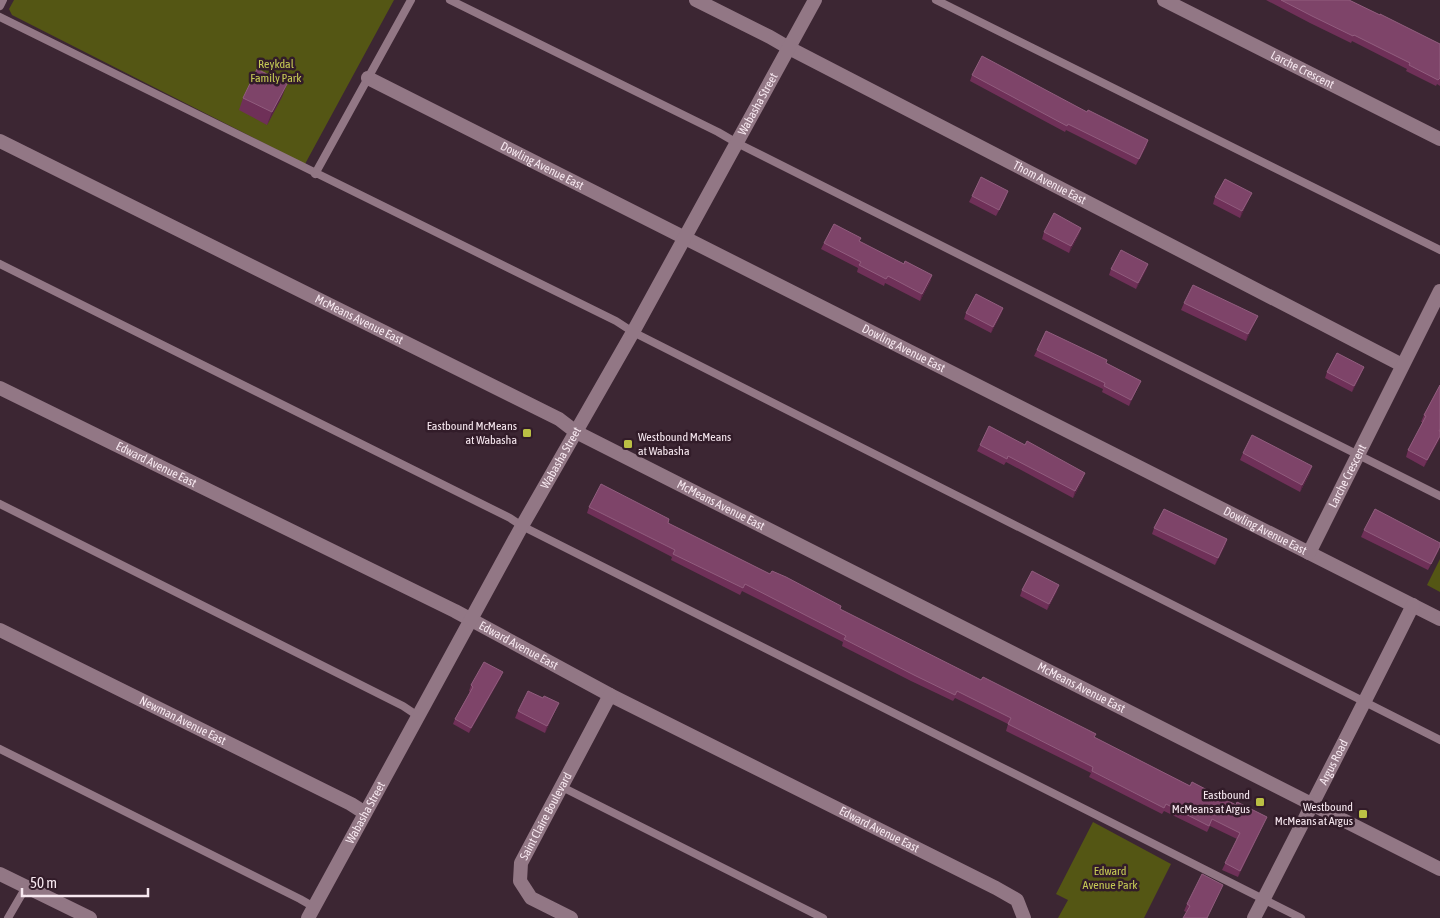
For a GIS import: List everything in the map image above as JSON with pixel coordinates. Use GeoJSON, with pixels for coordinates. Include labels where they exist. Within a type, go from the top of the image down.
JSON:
{"type":"FeatureCollection","features":[{"type":"Feature","properties":{"kind":"street","name":"Thom Avenue East"},"geometry":{"type":"LineString","coordinates":[[696,0],[1402,365]]}},
{"type":"Feature","properties":{"kind":"street","name":"Wabasha Street"},"geometry":{"type":"LineString","coordinates":[[311,913],[522,526],[633,332],[816,0]]}},
{"type":"Feature","properties":{"kind":"street","name":"Larche Crescent"},"geometry":{"type":"LineString","coordinates":[[1164,0],[1440,139]]}},
{"type":"Feature","properties":{"kind":"street","name":"Dowling Avenue East"},"geometry":{"type":"LineString","coordinates":[[368,78],[1440,619]]}},
{"type":"Feature","properties":{"kind":"street","name":"McMeans Avenue East"},"geometry":{"type":"LineString","coordinates":[[0,141],[559,419],[576,432],[1440,869]]}},
{"type":"Feature","properties":{"kind":"street","name":"Larche Crescent"},"geometry":{"type":"LineString","coordinates":[[1309,553],[1440,291]]}},
{"type":"Feature","properties":{"kind":"street","name":"Edward Avenue East"},"geometry":{"type":"LineString","coordinates":[[0,388],[455,611],[610,695],[996,888],[1017,900],[1024,918]]}},
{"type":"Feature","properties":{"kind":"street","name":"Argus Road"},"geometry":{"type":"LineString","coordinates":[[1254,918],[1311,804],[1365,703],[1413,605]]}},
{"type":"Feature","properties":{"kind":"street","name":"Newman Avenue East"},"geometry":{"type":"LineString","coordinates":[[0,630],[351,804],[365,813]]}},
{"type":"Feature","properties":{"kind":"street","name":"Saint Claire Boulevard"},"geometry":{"type":"LineString","coordinates":[[571,918],[531,898],[520,882],[521,863],[610,695]]}},
{"type":"Feature","properties":{"kind":"street"},"geometry":{"type":"LineString","coordinates":[[0,874],[90,918]]}},
{"type":"Feature","properties":{"kind":"lane"},"geometry":{"type":"LineString","coordinates":[[0,6],[4,0]]}},
{"type":"Feature","properties":{"kind":"lane"},"geometry":{"type":"LineString","coordinates":[[316,174],[411,0]]}},
{"type":"Feature","properties":{"kind":"lane"},"geometry":{"type":"LineString","coordinates":[[450,0],[718,132],[1440,496]]}},
{"type":"Feature","properties":{"kind":"lane"},"geometry":{"type":"LineString","coordinates":[[936,0],[1440,250]]}},
{"type":"Feature","properties":{"kind":"lane"},"geometry":{"type":"LineString","coordinates":[[0,17],[616,321],[633,332],[1440,740]]}},
{"type":"Feature","properties":{"kind":"lane"},"geometry":{"type":"LineString","coordinates":[[0,264],[510,518],[522,526],[1301,918]]}},
{"type":"Feature","properties":{"kind":"lane"},"geometry":{"type":"LineString","coordinates":[[0,504],[403,706],[418,716]]}},
{"type":"Feature","properties":{"kind":"lane"},"geometry":{"type":"LineString","coordinates":[[0,749],[300,898],[311,913]]}},
{"type":"Feature","properties":{"kind":"lane"},"geometry":{"type":"LineString","coordinates":[[562,787],[823,918]]}},
{"type":"Feature","properties":{"kind":"lane"},"geometry":{"type":"LineString","coordinates":[[8,918],[26,888]]}},
{"type":"Feature","properties":{"kind":"green space","name":"Reykdal Family Park"},"geometry":{"type":"Polygon","coordinates":[[[14,0],[394,0],[305,164],[12,15],[9,9],[14,0]]]}},
{"type":"Feature","properties":{"kind":"green space"},"geometry":{"type":"Polygon","coordinates":[[[1440,559],[1440,592],[1427,585],[1440,559]]]}},
{"type":"Feature","properties":{"kind":"green space","name":"Edward Avenue Park"},"geometry":{"type":"Polygon","coordinates":[[[1093,822],[1171,864],[1144,918],[1058,918],[1068,900],[1056,894],[1093,822]]]}},
{"type":"Feature","properties":{"kind":"building"},"geometry":{"type":"Polygon","coordinates":[[[1281,0],[1349,0],[1380,14],[1440,44],[1440,78],[1438,80],[1409,65],[1410,63],[1281,0]]]}},
{"type":"Feature","properties":{"kind":"building"},"geometry":{"type":"Polygon","coordinates":[[[982,56],[1087,112],[1088,110],[1148,140],[1139,159],[1068,124],[1067,126],[972,75],[982,56]]]}},
{"type":"Feature","properties":{"kind":"building"},"geometry":{"type":"Polygon","coordinates":[[[257,69],[287,84],[272,112],[243,98],[257,69]]]}},
{"type":"Feature","properties":{"kind":"building"},"geometry":{"type":"Polygon","coordinates":[[[981,177],[1008,191],[999,210],[972,196],[981,177]]]}},
{"type":"Feature","properties":{"kind":"building"},"geometry":{"type":"Polygon","coordinates":[[[1225,179],[1252,193],[1242,211],[1215,197],[1225,179]]]}},
{"type":"Feature","properties":{"kind":"building"},"geometry":{"type":"Polygon","coordinates":[[[1054,213],[1081,228],[1071,246],[1044,232],[1054,213]]]}},
{"type":"Feature","properties":{"kind":"building"},"geometry":{"type":"Polygon","coordinates":[[[834,224],[861,238],[859,241],[904,264],[905,261],[932,275],[922,294],[888,276],[886,279],[859,265],[861,262],[824,243],[834,224]]]}},
{"type":"Feature","properties":{"kind":"building"},"geometry":{"type":"Polygon","coordinates":[[[1121,250],[1148,264],[1138,283],[1111,269],[1121,250]]]}},
{"type":"Feature","properties":{"kind":"building"},"geometry":{"type":"Polygon","coordinates":[[[1193,285],[1258,316],[1248,334],[1184,303],[1193,285]]]}},
{"type":"Feature","properties":{"kind":"building"},"geometry":{"type":"Polygon","coordinates":[[[976,294],[1003,308],[993,327],[966,313],[976,294]]]}},
{"type":"Feature","properties":{"kind":"building"},"geometry":{"type":"Polygon","coordinates":[[[1046,331],[1107,360],[1106,363],[1141,381],[1131,400],[1104,386],[1105,383],[1037,350],[1046,331]]]}},
{"type":"Feature","properties":{"kind":"building"},"geometry":{"type":"Polygon","coordinates":[[[1337,353],[1364,367],[1354,386],[1327,372],[1337,353]]]}},
{"type":"Feature","properties":{"kind":"building"},"geometry":{"type":"Polygon","coordinates":[[[1440,385],[1440,436],[1427,460],[1408,450],[1440,385]]]}},
{"type":"Feature","properties":{"kind":"building"},"geometry":{"type":"Polygon","coordinates":[[[989,426],[1025,445],[1027,441],[1085,473],[1075,491],[1008,456],[1007,459],[980,445],[989,426]]]}},
{"type":"Feature","properties":{"kind":"building"},"geometry":{"type":"Polygon","coordinates":[[[1252,435],[1312,466],[1302,485],[1243,453],[1252,435]]]}},
{"type":"Feature","properties":{"kind":"building"},"geometry":{"type":"Polygon","coordinates":[[[601,484],[669,519],[668,523],[770,574],[772,571],[786,577],[841,606],[840,609],[981,680],[983,677],[1096,734],[1094,737],[1190,786],[1192,782],[1236,805],[1237,802],[1267,817],[1240,871],[1225,863],[1240,833],[1212,819],[1209,826],[1166,804],[1164,808],[1092,771],[1093,767],[1008,724],[1011,718],[957,691],[955,695],[914,675],[844,639],[846,636],[745,584],[743,588],[673,554],[675,550],[589,507],[601,484]]]}},
{"type":"Feature","properties":{"kind":"building"},"geometry":{"type":"Polygon","coordinates":[[[1164,509],[1227,539],[1218,558],[1154,528],[1164,509]]]}},
{"type":"Feature","properties":{"kind":"building"},"geometry":{"type":"Polygon","coordinates":[[[1375,509],[1440,543],[1431,564],[1364,530],[1375,509]]]}},
{"type":"Feature","properties":{"kind":"building"},"geometry":{"type":"Polygon","coordinates":[[[1032,571],[1059,585],[1049,604],[1022,590],[1032,571]]]}},
{"type":"Feature","properties":{"kind":"building"},"geometry":{"type":"Polygon","coordinates":[[[484,662],[503,672],[471,728],[455,719],[473,687],[471,685],[484,662]]]}},
{"type":"Feature","properties":{"kind":"building"},"geometry":{"type":"Polygon","coordinates":[[[528,691],[559,703],[547,726],[518,711],[528,691]]]}},
{"type":"Feature","properties":{"kind":"building"},"geometry":{"type":"Polygon","coordinates":[[[1202,874],[1223,885],[1207,918],[1183,918],[1190,906],[1187,904],[1202,874]]]}},
{"type":"Feature","properties":{"kind":"place","name":"Eastbound McMeans at Wabasha"},"geometry":{"type":"Point","coordinates":[527,433]}},
{"type":"Feature","properties":{"kind":"place","name":"Westbound McMeans at Wabasha"},"geometry":{"type":"Point","coordinates":[628,444]}},
{"type":"Feature","properties":{"kind":"place","name":"Eastbound McMeans at Argus"},"geometry":{"type":"Point","coordinates":[1260,802]}},
{"type":"Feature","properties":{"kind":"place","name":"Westbound McMeans at Argus"},"geometry":{"type":"Point","coordinates":[1363,814]}}]}
